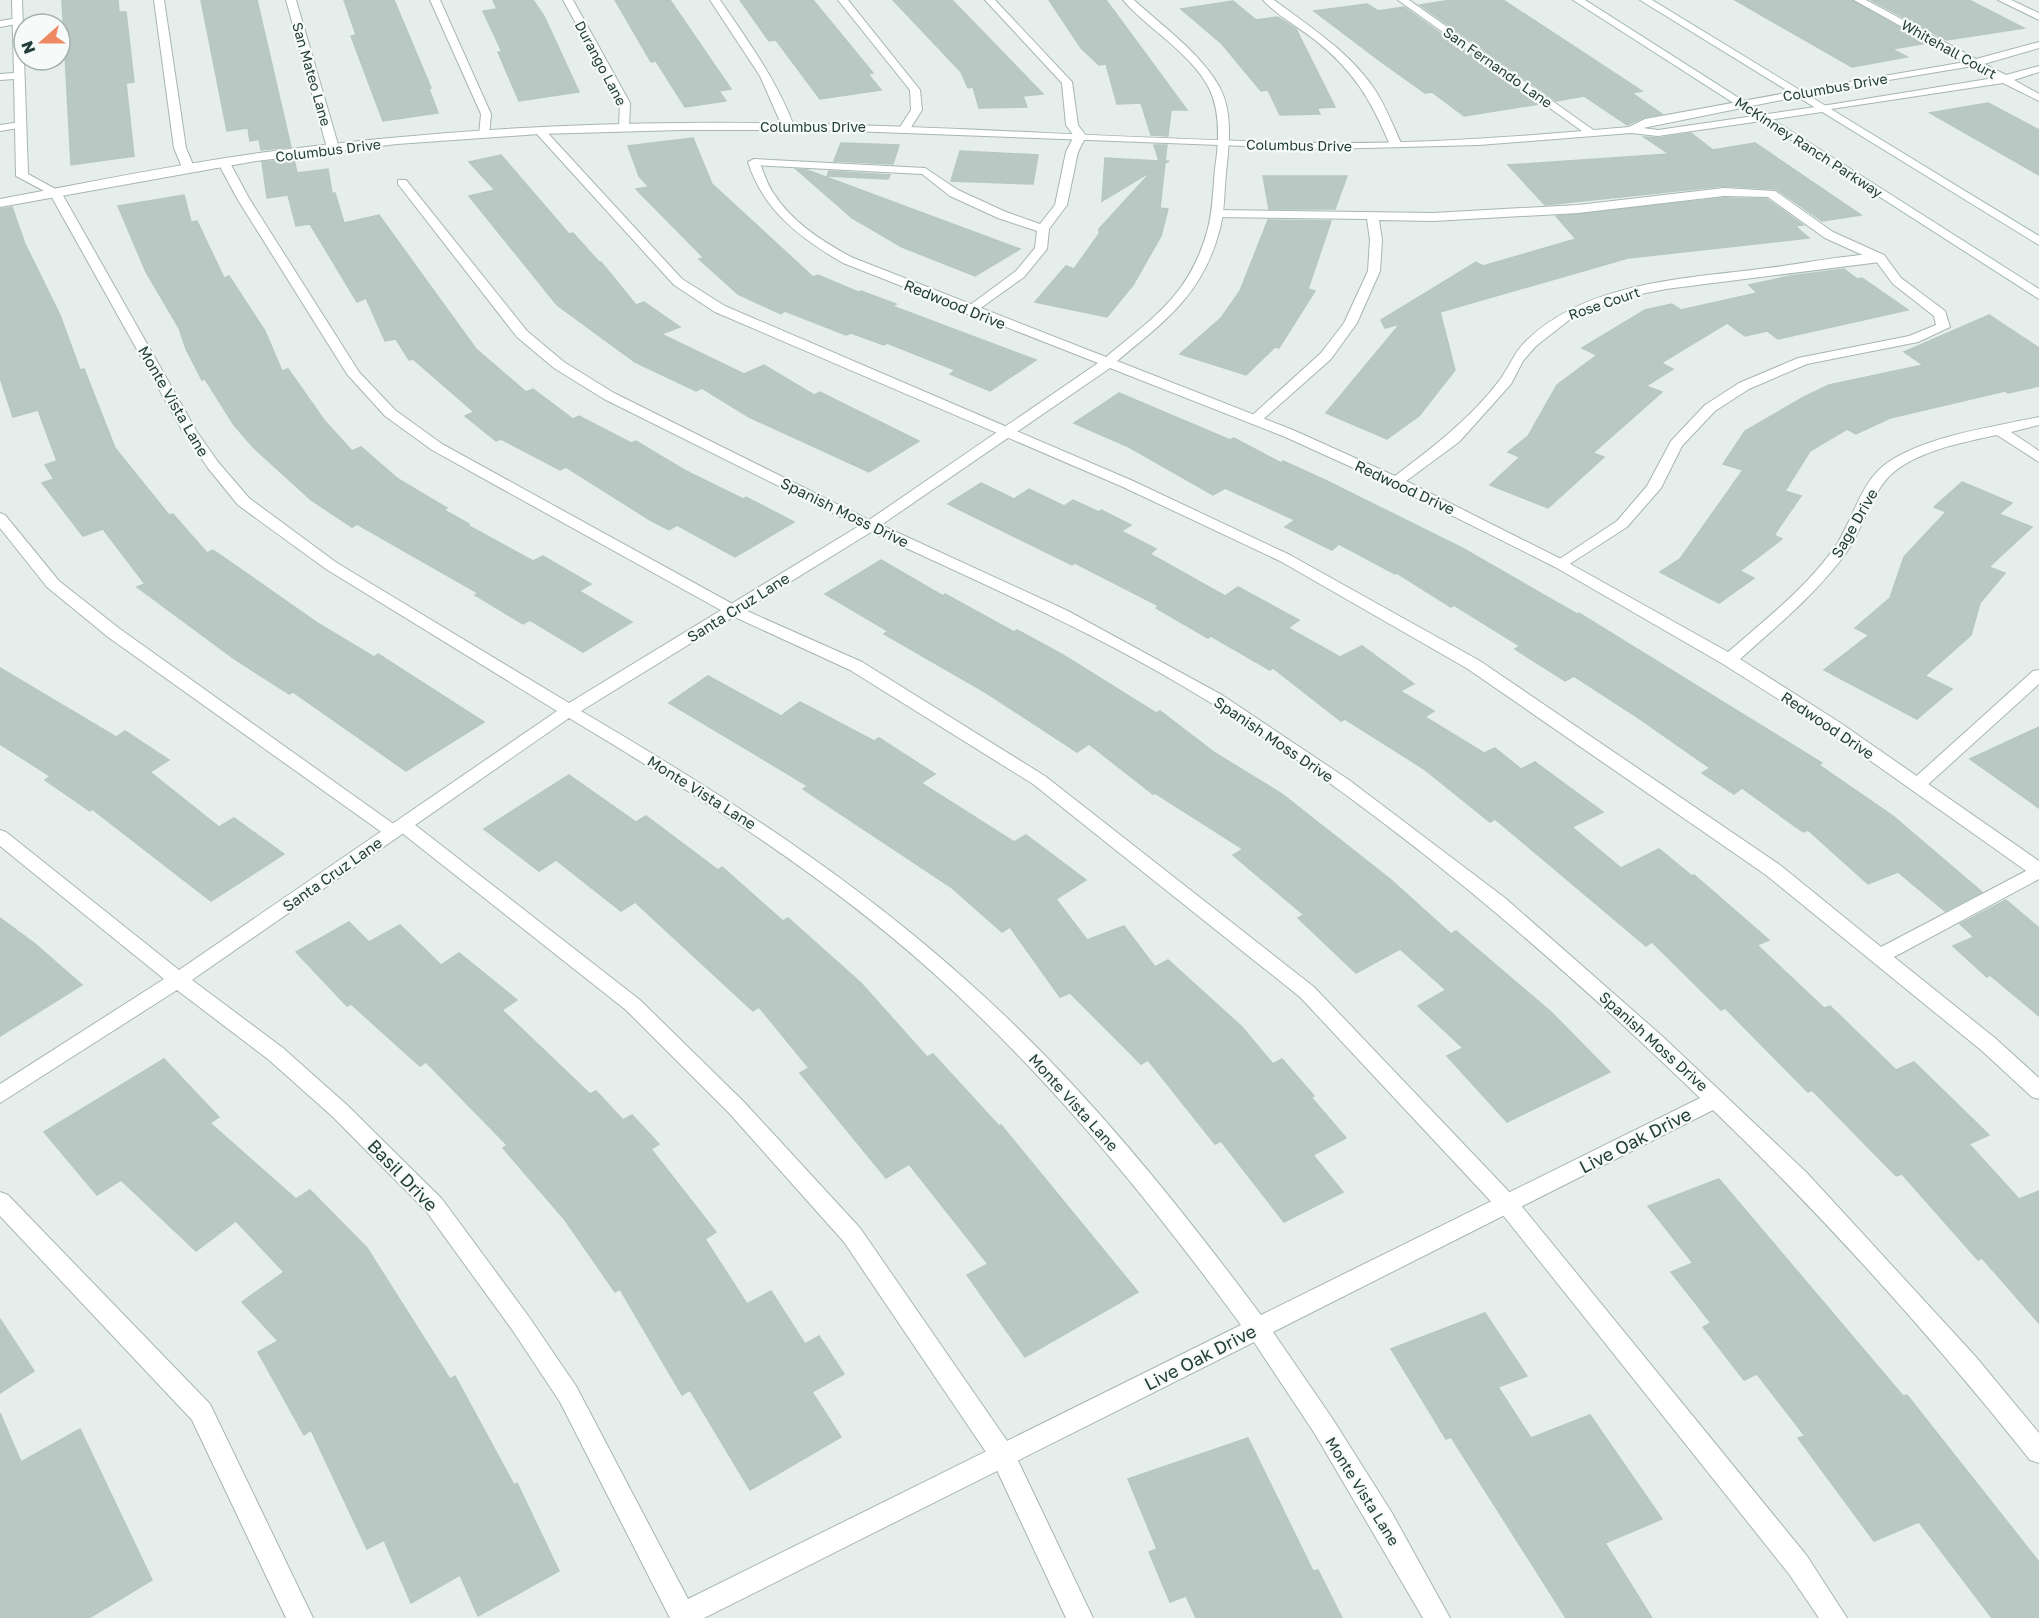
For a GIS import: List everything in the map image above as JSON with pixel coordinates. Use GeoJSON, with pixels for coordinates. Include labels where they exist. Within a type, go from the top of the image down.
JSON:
{"type":"FeatureCollection","features":[{"type":"Feature","properties":{"kind":"street"},"geometry":{"type":"LineString","coordinates":[[17,0],[9,22],[19,76],[22,176],[55,192]]}},
{"type":"Feature","properties":{"kind":"street"},"geometry":{"type":"LineString","coordinates":[[159,0],[180,148],[188,167]]}},
{"type":"Feature","properties":{"kind":"street","name":"San Mateo Lane"},"geometry":{"type":"LineString","coordinates":[[291,0],[333,148]]}},
{"type":"Feature","properties":{"kind":"street"},"geometry":{"type":"LineString","coordinates":[[435,0],[486,114],[485,135]]}},
{"type":"Feature","properties":{"kind":"street","name":"Durango Lane"},"geometry":{"type":"LineString","coordinates":[[568,0],[626,103],[625,128]]}},
{"type":"Feature","properties":{"kind":"street"},"geometry":{"type":"LineString","coordinates":[[714,0],[763,68],[779,98],[788,126]]}},
{"type":"Feature","properties":{"kind":"street"},"geometry":{"type":"LineString","coordinates":[[843,0],[915,90],[918,102],[916,115],[906,127]]}},
{"type":"Feature","properties":{"kind":"street"},"geometry":{"type":"LineString","coordinates":[[971,311],[1020,274],[1041,249],[1042,229],[1061,205],[1072,152],[1080,136],[1072,126],[1067,82],[990,0]]}},
{"type":"Feature","properties":{"kind":"street","name":"Santa Cruz Lane"},"geometry":{"type":"LineString","coordinates":[[0,1095],[178,980],[567,712],[870,526],[1106,364],[1172,309],[1199,272],[1214,230],[1224,144],[1222,112],[1210,80],[1185,50],[1128,0]]}},
{"type":"Feature","properties":{"kind":"street"},"geometry":{"type":"LineString","coordinates":[[1268,0],[1322,42],[1358,75],[1370,91],[1396,145]]}},
{"type":"Feature","properties":{"kind":"street","name":"San Fernando Lane"},"geometry":{"type":"LineString","coordinates":[[1403,0],[1593,134]]}},
{"type":"Feature","properties":{"kind":"street","name":"McKinney Ranch Parkway"},"geometry":{"type":"LineString","coordinates":[[1578,0],[2039,295]]}},
{"type":"Feature","properties":{"kind":"street"},"geometry":{"type":"LineString","coordinates":[[1644,0],[2039,241]]}},
{"type":"Feature","properties":{"kind":"street","name":"Whitehall Court"},"geometry":{"type":"LineString","coordinates":[[1859,0],[2039,98]]}},
{"type":"Feature","properties":{"kind":"street"},"geometry":{"type":"LineString","coordinates":[[2003,0],[2039,17]]}},
{"type":"Feature","properties":{"kind":"street","name":"Columbus Drive"},"geometry":{"type":"LineString","coordinates":[[1631,130],[1645,122],[1975,63],[2039,45]]}},
{"type":"Feature","properties":{"kind":"street","name":"Columbus Drive"},"geometry":{"type":"LineString","coordinates":[[0,203],[188,167],[333,148],[540,131],[788,126],[906,127],[1224,144],[1396,145],[1631,130],[1658,133],[2005,80],[2039,69]]}},
{"type":"Feature","properties":{"kind":"street"},"geometry":{"type":"LineString","coordinates":[[0,77],[19,76]]}},
{"type":"Feature","properties":{"kind":"street"},"geometry":{"type":"LineString","coordinates":[[0,128],[21,125]]}},
{"type":"Feature","properties":{"kind":"street"},"geometry":{"type":"LineString","coordinates":[[540,131],[678,282],[720,309],[787,340],[1128,484],[1285,558],[1474,665],[1773,870],[1988,1044],[2039,1091]]}},
{"type":"Feature","properties":{"kind":"street","name":"Redwood Drive"},"geometry":{"type":"LineString","coordinates":[[1042,229],[1002,215],[954,193],[925,171],[754,162],[757,177],[771,199],[808,236],[847,260],[971,311],[1254,420],[1396,482],[1560,564],[1729,660],[1917,784],[2039,871]]}},
{"type":"Feature","properties":{"kind":"street"},"geometry":{"type":"LineString","coordinates":[[224,163],[244,200],[354,374],[390,413],[437,447],[732,610],[856,666],[1039,780],[1306,992],[1508,1204],[1798,1565],[1834,1618]]}},
{"type":"Feature","properties":{"kind":"street","name":"Spanish Moss Drive"},"geometry":{"type":"LineString","coordinates":[[402,182],[522,334],[559,365],[609,396],[870,526],[1042,605],[1216,699],[1342,784],[1498,903],[1717,1099],[1799,1179],[1968,1364],[2039,1452]]}},
{"type":"Feature","properties":{"kind":"street","name":"Monte Vista Lane"},"geometry":{"type":"LineString","coordinates":[[55,192],[201,452],[242,501],[306,550],[567,712],[749,820],[876,914],[928,957],[1003,1026],[1066,1090],[1203,1255],[1257,1329],[1324,1426],[1406,1560],[1437,1618]]}},
{"type":"Feature","properties":{"kind":"street"},"geometry":{"type":"LineString","coordinates":[[1216,213],[1433,217],[1578,209],[1724,192],[1771,194],[1829,235],[1880,258],[1897,281],[1940,314],[1943,327],[1913,339],[1803,361],[1744,386],[1710,408],[1676,444],[1654,488],[1622,524],[1560,564]]}},
{"type":"Feature","properties":{"kind":"street"},"geometry":{"type":"LineString","coordinates":[[1254,420],[1326,356],[1350,323],[1374,271],[1376,240],[1373,216]]}},
{"type":"Feature","properties":{"kind":"street","name":"Rose Court"},"geometry":{"type":"LineString","coordinates":[[1396,482],[1454,439],[1506,381],[1532,343],[1568,314],[1628,293],[1666,285],[1880,258]]}},
{"type":"Feature","properties":{"kind":"street","name":"Sage Drive"},"geometry":{"type":"LineString","coordinates":[[1729,660],[1775,622],[1821,576],[1854,528],[1880,477],[1895,465],[1926,451],[2039,421]]}},
{"type":"Feature","properties":{"kind":"street"},"geometry":{"type":"LineString","coordinates":[[2000,430],[2039,458]]}},
{"type":"Feature","properties":{"kind":"street"},"geometry":{"type":"LineString","coordinates":[[0,518],[53,584],[114,633],[399,828],[633,1005],[737,1108],[852,1235],[1003,1456],[1080,1618]]}},
{"type":"Feature","properties":{"kind":"street"},"geometry":{"type":"LineString","coordinates":[[1917,784],[2039,675]]}},
{"type":"Feature","properties":{"kind":"street","name":"Basil Drive"},"geometry":{"type":"LineString","coordinates":[[0,836],[178,980],[276,1054],[340,1111],[434,1205],[521,1324],[568,1394],[684,1617]]}},
{"type":"Feature","properties":{"kind":"street"},"geometry":{"type":"LineString","coordinates":[[1880,956],[2039,871]]}},
{"type":"Feature","properties":{"kind":"street","name":"Live Oak Drive"},"geometry":{"type":"LineString","coordinates":[[684,1617],[1717,1099]]}},
{"type":"Feature","properties":{"kind":"street"},"geometry":{"type":"LineString","coordinates":[[0,1202],[201,1412],[300,1618]]}},
{"type":"Feature","properties":{"kind":"building"},"geometry":{"type":"Polygon","coordinates":[[[62,0],[118,0],[119,12],[126,12],[134,82],[126,83],[134,156],[71,165],[66,72],[72,72],[72,12],[63,12],[62,0]]]}},
{"type":"Feature","properties":{"kind":"building"},"geometry":{"type":"Polygon","coordinates":[[[201,0],[257,0],[291,147],[261,150],[259,139],[250,141],[248,128],[227,131],[201,0]]]}},
{"type":"Feature","properties":{"kind":"building"},"geometry":{"type":"Polygon","coordinates":[[[344,0],[394,0],[431,88],[429,89],[438,113],[383,121],[351,36],[356,35],[344,0]]]}},
{"type":"Feature","properties":{"kind":"building"},"geometry":{"type":"Polygon","coordinates":[[[493,0],[533,0],[544,16],[579,92],[519,101],[498,52],[502,52],[483,11],[497,9],[493,0]]]}},
{"type":"Feature","properties":{"kind":"building"},"geometry":{"type":"Polygon","coordinates":[[[615,0],[670,0],[731,89],[719,91],[726,101],[685,107],[656,61],[651,62],[615,0]]]}},
{"type":"Feature","properties":{"kind":"building"},"geometry":{"type":"Polygon","coordinates":[[[740,0],[813,0],[873,73],[868,74],[881,90],[820,99],[776,40],[769,41],[740,0]]]}},
{"type":"Feature","properties":{"kind":"building"},"geometry":{"type":"Polygon","coordinates":[[[893,0],[952,0],[1043,94],[1023,96],[1027,107],[979,108],[973,87],[968,88],[961,72],[893,0]]]}},
{"type":"Feature","properties":{"kind":"building"},"geometry":{"type":"Polygon","coordinates":[[[1049,0],[1106,0],[1187,110],[1171,110],[1168,136],[1151,135],[1141,103],[1117,104],[1106,64],[1099,65],[1081,48],[1049,0]]]}},
{"type":"Feature","properties":{"kind":"building"},"geometry":{"type":"Polygon","coordinates":[[[1452,0],[1503,0],[1642,91],[1632,93],[1662,114],[1645,117],[1627,125],[1584,96],[1556,101],[1420,5],[1452,0]]]}},
{"type":"Feature","properties":{"kind":"building"},"geometry":{"type":"Polygon","coordinates":[[[1735,0],[1852,0],[1927,43],[1892,49],[1907,57],[1852,67],[1735,0]]]}},
{"type":"Feature","properties":{"kind":"building"},"geometry":{"type":"Polygon","coordinates":[[[1871,0],[1969,0],[2024,28],[1946,40],[1871,0]]]}},
{"type":"Feature","properties":{"kind":"building"},"geometry":{"type":"Polygon","coordinates":[[[1233,1],[1256,20],[1278,17],[1296,29],[1335,107],[1317,108],[1320,114],[1280,115],[1268,90],[1261,91],[1222,44],[1181,9],[1233,1]]]}},
{"type":"Feature","properties":{"kind":"building"},"geometry":{"type":"Polygon","coordinates":[[[1367,4],[1378,11],[1404,7],[1539,104],[1464,116],[1432,92],[1425,93],[1314,11],[1367,4]]]}},
{"type":"Feature","properties":{"kind":"building"},"geometry":{"type":"Polygon","coordinates":[[[1988,103],[2039,130],[2039,175],[1930,113],[1988,103]]]}},
{"type":"Feature","properties":{"kind":"building"},"geometry":{"type":"Polygon","coordinates":[[[1691,133],[1713,150],[1755,143],[1861,215],[1822,221],[1776,189],[1724,186],[1545,205],[1508,165],[1669,154],[1644,137],[1658,138],[1691,133]]]}},
{"type":"Feature","properties":{"kind":"building"},"geometry":{"type":"Polygon","coordinates":[[[693,138],[712,184],[813,277],[818,275],[858,292],[861,291],[896,304],[892,306],[1036,360],[990,391],[950,374],[955,370],[887,343],[884,345],[851,333],[846,335],[785,311],[781,314],[738,294],[699,259],[704,258],[636,189],[649,187],[639,176],[628,146],[693,138]]]}},
{"type":"Feature","properties":{"kind":"building"},"geometry":{"type":"Polygon","coordinates":[[[841,143],[899,145],[893,164],[834,161],[841,143]]]}},
{"type":"Feature","properties":{"kind":"building"},"geometry":{"type":"Polygon","coordinates":[[[1154,145],[1167,145],[1165,161],[1169,161],[1165,163],[1160,208],[1168,209],[1161,236],[1133,285],[1107,317],[1035,302],[1066,266],[1074,269],[1099,234],[1099,229],[1152,171],[1102,201],[1105,158],[1159,161],[1154,145]]]}},
{"type":"Feature","properties":{"kind":"building"},"geometry":{"type":"Polygon","coordinates":[[[960,151],[1038,155],[1033,184],[951,181],[960,151]]]}},
{"type":"Feature","properties":{"kind":"building"},"geometry":{"type":"Polygon","coordinates":[[[501,155],[569,234],[573,233],[601,262],[636,305],[644,302],[680,327],[661,334],[744,374],[764,365],[814,395],[820,392],[919,441],[869,472],[749,417],[702,388],[696,391],[635,362],[557,305],[469,196],[495,190],[469,162],[501,155]]]}},
{"type":"Feature","properties":{"kind":"building"},"geometry":{"type":"Polygon","coordinates":[[[294,159],[297,173],[328,169],[332,193],[335,193],[344,223],[379,215],[476,349],[526,392],[533,389],[573,419],[579,416],[631,443],[636,441],[684,470],[743,499],[746,497],[794,522],[735,557],[677,525],[669,530],[650,520],[566,467],[560,470],[501,439],[496,441],[465,416],[474,412],[413,359],[409,360],[396,339],[385,341],[366,298],[357,302],[310,224],[296,226],[288,195],[267,198],[262,162],[294,159]]]}},
{"type":"Feature","properties":{"kind":"building"},"geometry":{"type":"Polygon","coordinates":[[[796,169],[807,170],[1020,249],[975,276],[902,247],[852,218],[796,169]]]}},
{"type":"Feature","properties":{"kind":"building"},"geometry":{"type":"Polygon","coordinates":[[[829,171],[890,175],[888,179],[827,176],[829,171]]]}},
{"type":"Feature","properties":{"kind":"building"},"geometry":{"type":"Polygon","coordinates":[[[1263,176],[1347,176],[1335,209],[1269,209],[1263,176]]]}},
{"type":"Feature","properties":{"kind":"building"},"geometry":{"type":"Polygon","coordinates":[[[184,195],[191,222],[197,221],[224,278],[229,276],[265,331],[282,371],[288,369],[324,420],[352,451],[361,447],[398,479],[447,508],[444,510],[469,524],[467,525],[533,561],[543,556],[591,584],[579,591],[632,622],[583,652],[530,620],[523,624],[475,595],[478,593],[357,524],[352,527],[311,500],[254,448],[234,425],[205,379],[202,380],[186,349],[179,328],[146,272],[118,206],[184,195]]]}},
{"type":"Feature","properties":{"kind":"building"},"geometry":{"type":"Polygon","coordinates":[[[1724,198],[1767,199],[1803,225],[1795,226],[1809,238],[1628,258],[1440,312],[1455,370],[1419,416],[1387,439],[1326,413],[1400,324],[1385,328],[1381,320],[1476,262],[1483,266],[1576,239],[1556,216],[1724,198]]]}},
{"type":"Feature","properties":{"kind":"building"},"geometry":{"type":"Polygon","coordinates":[[[12,207],[25,244],[60,315],[80,370],[84,369],[115,448],[169,515],[173,514],[207,553],[213,550],[319,624],[374,657],[378,654],[484,722],[406,771],[293,692],[289,694],[233,658],[137,587],[145,584],[103,529],[83,536],[42,483],[54,479],[45,465],[57,461],[38,410],[13,417],[0,378],[0,209],[12,207]]]}},
{"type":"Feature","properties":{"kind":"building"},"geometry":{"type":"Polygon","coordinates":[[[1268,220],[1331,221],[1308,289],[1315,291],[1279,348],[1275,347],[1246,375],[1180,354],[1221,318],[1240,291],[1268,220]]]}},
{"type":"Feature","properties":{"kind":"building"},"geometry":{"type":"Polygon","coordinates":[[[1844,269],[1857,279],[1862,278],[1908,310],[1778,339],[1767,331],[1745,336],[1727,323],[1661,363],[1673,369],[1646,386],[1662,392],[1593,453],[1604,457],[1548,508],[1490,485],[1520,457],[1508,452],[1528,436],[1557,385],[1597,355],[1582,348],[1645,310],[1672,304],[1681,310],[1757,293],[1749,285],[1790,276],[1844,269]]]}},
{"type":"Feature","properties":{"kind":"building"},"geometry":{"type":"Polygon","coordinates":[[[1989,315],[2039,348],[2039,386],[2008,393],[2005,391],[1890,418],[1856,434],[1847,429],[1810,451],[1785,491],[1801,496],[1774,535],[1782,539],[1740,571],[1754,578],[1719,603],[1660,572],[1680,559],[1743,470],[1723,464],[1745,431],[1829,385],[1923,365],[1904,352],[1989,315]]]}},
{"type":"Feature","properties":{"kind":"building"},"geometry":{"type":"Polygon","coordinates":[[[1119,393],[1230,440],[1234,438],[1281,463],[1283,461],[1327,481],[1462,548],[1577,614],[1579,613],[1822,763],[1819,765],[1893,816],[1982,892],[1945,911],[1898,872],[1868,884],[1808,830],[1803,832],[1742,788],[1734,794],[1702,773],[1710,768],[1634,715],[1574,676],[1565,681],[1515,649],[1520,646],[1454,605],[1451,607],[1397,573],[1339,544],[1332,550],[1285,527],[1295,520],[1225,488],[1213,495],[1129,447],[1074,423],[1119,393]]]}},
{"type":"Feature","properties":{"kind":"building"},"geometry":{"type":"Polygon","coordinates":[[[1962,482],[2012,503],[1999,514],[2032,527],[1989,567],[2005,573],[1980,603],[1971,635],[1925,676],[1952,689],[1917,719],[1824,670],[1869,635],[1855,628],[1890,598],[1904,557],[1946,512],[1934,507],[1962,482]]]}},
{"type":"Feature","properties":{"kind":"building"},"geometry":{"type":"Polygon","coordinates":[[[981,483],[1014,499],[1029,489],[1064,506],[1073,500],[1099,512],[1101,510],[1131,525],[1121,531],[1156,549],[1150,554],[1225,596],[1238,587],[1299,620],[1288,628],[1340,657],[1362,646],[1414,684],[1400,691],[1434,711],[1425,717],[1484,753],[1495,748],[1521,769],[1535,762],[1603,812],[1572,827],[1621,868],[1659,849],[1692,876],[1694,875],[1769,940],[1757,945],[1824,1008],[1830,1006],[1896,1070],[1914,1062],[1989,1135],[1969,1144],[2019,1199],[2039,1191],[2039,1323],[1982,1258],[1978,1260],[1902,1174],[1896,1176],[1812,1090],[1808,1092],[1725,1008],[1721,1010],[1652,942],[1646,946],[1495,819],[1490,822],[1424,769],[1345,719],[1341,721],[1273,668],[1270,670],[1211,636],[1208,638],[1156,608],[1159,606],[1075,563],[1072,565],[948,504],[981,483]]]}},
{"type":"Feature","properties":{"kind":"building"},"geometry":{"type":"Polygon","coordinates":[[[881,560],[943,596],[945,594],[1014,632],[1017,630],[1063,655],[1156,713],[1160,711],[1215,753],[1282,794],[1390,879],[1451,934],[1456,931],[1551,1012],[1610,1072],[1507,1122],[1447,1056],[1463,1048],[1418,1006],[1446,990],[1400,949],[1356,973],[1298,918],[1304,915],[1233,855],[1243,849],[1155,793],[1153,794],[1089,744],[1077,752],[985,692],[884,634],[888,631],[825,594],[881,560]]]}},
{"type":"Feature","properties":{"kind":"building"},"geometry":{"type":"Polygon","coordinates":[[[0,668],[116,737],[125,731],[169,760],[150,772],[219,827],[234,818],[284,854],[211,901],[92,809],[90,811],[45,780],[50,776],[0,744],[0,668]]]}},
{"type":"Feature","properties":{"kind":"building"},"geometry":{"type":"Polygon","coordinates":[[[708,676],[781,716],[800,702],[874,741],[879,738],[935,774],[921,783],[1014,842],[1026,835],[1086,880],[1056,899],[1087,940],[1124,926],[1155,967],[1168,960],[1242,1027],[1273,1064],[1282,1059],[1314,1096],[1311,1097],[1346,1138],[1313,1155],[1343,1192],[1284,1222],[1221,1141],[1215,1144],[1148,1060],[1141,1064],[1070,993],[1060,997],[1010,927],[1002,932],[952,888],[803,789],[808,786],[669,703],[708,676]]]}},
{"type":"Feature","properties":{"kind":"building"},"geometry":{"type":"Polygon","coordinates":[[[2039,727],[2039,808],[1970,759],[2039,727]]]}},
{"type":"Feature","properties":{"kind":"building"},"geometry":{"type":"Polygon","coordinates":[[[569,775],[636,822],[646,816],[718,870],[722,867],[783,921],[788,918],[861,983],[927,1057],[933,1054],[999,1126],[1001,1125],[1138,1292],[1025,1357],[967,1275],[988,1264],[909,1164],[886,1178],[800,1073],[809,1068],[759,1007],[753,1011],[635,902],[621,911],[556,860],[539,871],[484,829],[569,775]]]}},
{"type":"Feature","properties":{"kind":"building"},"geometry":{"type":"Polygon","coordinates":[[[2006,900],[2039,928],[2039,1016],[1990,975],[1987,977],[1953,946],[1974,937],[1960,924],[2006,900]]]}},
{"type":"Feature","properties":{"kind":"building"},"geometry":{"type":"Polygon","coordinates":[[[0,918],[34,943],[82,985],[0,1036],[0,918]]]}},
{"type":"Feature","properties":{"kind":"building"},"geometry":{"type":"Polygon","coordinates":[[[349,922],[369,942],[400,925],[441,965],[459,953],[517,1000],[502,1010],[590,1094],[596,1091],[623,1120],[632,1115],[659,1144],[651,1149],[716,1232],[705,1239],[747,1304],[771,1291],[805,1344],[819,1336],[844,1374],[812,1392],[841,1437],[750,1490],[690,1390],[682,1395],[620,1289],[615,1292],[565,1220],[503,1148],[507,1145],[426,1062],[420,1066],[351,1004],[347,1006],[296,952],[349,922]]]}},
{"type":"Feature","properties":{"kind":"building"},"geometry":{"type":"Polygon","coordinates":[[[164,1059],[219,1117],[210,1123],[296,1199],[310,1190],[367,1248],[450,1379],[455,1376],[514,1485],[517,1483],[559,1571],[478,1616],[460,1575],[411,1603],[384,1540],[367,1549],[311,1430],[304,1435],[258,1352],[278,1341],[242,1302],[284,1272],[236,1221],[196,1251],[121,1180],[97,1195],[44,1132],[164,1059]]]}},
{"type":"Feature","properties":{"kind":"building"},"geometry":{"type":"Polygon","coordinates":[[[1719,1179],[1903,1396],[1907,1395],[2039,1562],[2039,1618],[1992,1618],[1919,1522],[1874,1541],[1798,1438],[1805,1436],[1757,1374],[1744,1380],[1703,1327],[1711,1323],[1671,1272],[1693,1263],[1648,1206],[1719,1179]]]}},
{"type":"Feature","properties":{"kind":"building"},"geometry":{"type":"Polygon","coordinates":[[[1485,1313],[1527,1376],[1498,1387],[1531,1438],[1590,1415],[1662,1519],[1605,1543],[1652,1618],[1566,1618],[1451,1437],[1446,1439],[1391,1349],[1485,1313]]]}},
{"type":"Feature","properties":{"kind":"building"},"geometry":{"type":"Polygon","coordinates":[[[0,1319],[34,1371],[0,1393],[0,1319]]]}},
{"type":"Feature","properties":{"kind":"building"},"geometry":{"type":"Polygon","coordinates":[[[0,1413],[21,1462],[80,1429],[152,1580],[89,1618],[0,1618],[0,1413]]]}},
{"type":"Feature","properties":{"kind":"building"},"geometry":{"type":"Polygon","coordinates":[[[1248,1438],[1313,1571],[1318,1570],[1342,1618],[1196,1618],[1186,1596],[1170,1602],[1149,1552],[1157,1549],[1128,1479],[1248,1438]]]}}]}
